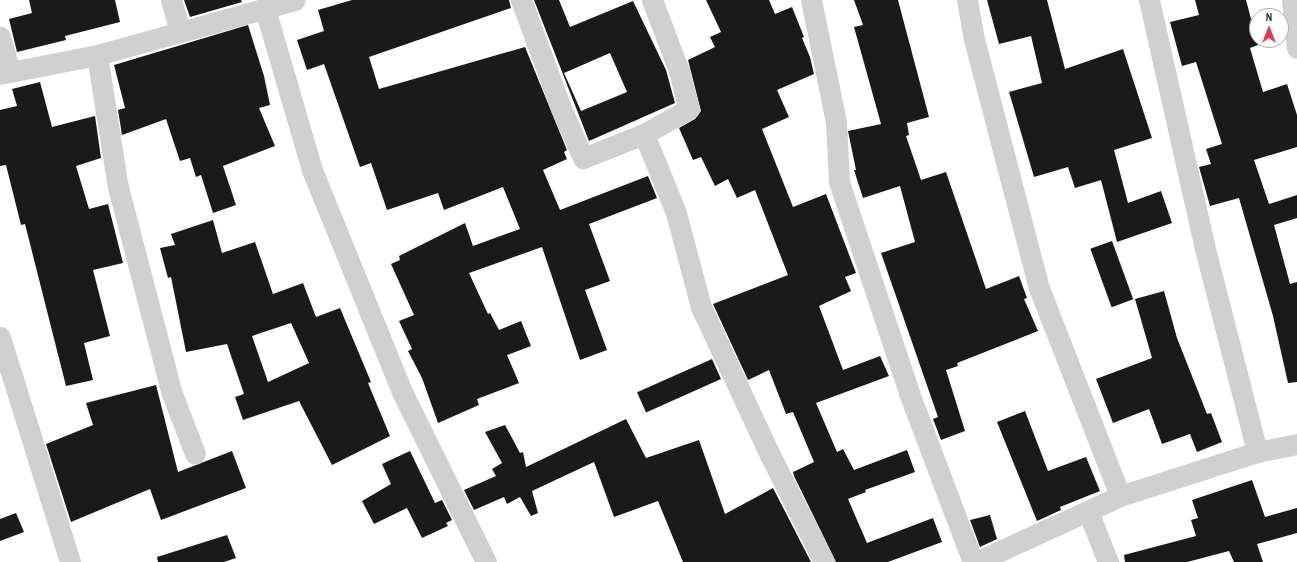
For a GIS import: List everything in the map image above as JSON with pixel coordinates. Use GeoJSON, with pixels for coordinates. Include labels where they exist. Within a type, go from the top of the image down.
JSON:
{"type":"FeatureCollection","features":[{"type":"Feature","properties":{"kind":"street"},"geometry":{"type":"LineString","coordinates":[[171,0],[180,32]]}},
{"type":"Feature","properties":{"kind":"street"},"geometry":{"type":"LineString","coordinates":[[0,37],[5,73],[97,55],[265,10],[295,0]]}},
{"type":"Feature","properties":{"kind":"street"},"geometry":{"type":"LineString","coordinates":[[521,0],[560,108],[583,158],[644,134],[689,109],[679,72],[652,0]]}},
{"type":"Feature","properties":{"kind":"street"},"geometry":{"type":"LineString","coordinates":[[811,0],[836,122],[839,182],[909,393],[975,562],[1120,496],[1257,452],[1297,444]]}},
{"type":"Feature","properties":{"kind":"street"},"geometry":{"type":"LineString","coordinates":[[967,0],[974,39],[1039,288],[1120,496]]}},
{"type":"Feature","properties":{"kind":"street"},"geometry":{"type":"LineString","coordinates":[[1149,0],[1204,245],[1257,452]]}},
{"type":"Feature","properties":{"kind":"street"},"geometry":{"type":"LineString","coordinates":[[1292,0],[1297,48]]}},
{"type":"Feature","properties":{"kind":"street"},"geometry":{"type":"LineString","coordinates":[[265,10],[315,178],[403,394],[486,562]]}},
{"type":"Feature","properties":{"kind":"street"},"geometry":{"type":"LineString","coordinates":[[97,55],[118,187],[171,391],[195,454]]}},
{"type":"Feature","properties":{"kind":"street"},"geometry":{"type":"LineString","coordinates":[[644,134],[676,214],[701,306],[770,455],[824,562]]}},
{"type":"Feature","properties":{"kind":"street"},"geometry":{"type":"LineString","coordinates":[[0,337],[70,562]]}},
{"type":"Feature","properties":{"kind":"street"},"geometry":{"type":"LineString","coordinates":[[1088,510],[1108,562]]}},
{"type":"Feature","properties":{"kind":"building"},"geometry":{"type":"Polygon","coordinates":[[[29,0],[115,0],[120,22],[65,36],[66,40],[17,52],[9,19],[32,13],[29,0]]]}},
{"type":"Feature","properties":{"kind":"building"},"geometry":{"type":"Polygon","coordinates":[[[184,0],[241,0],[242,2],[190,17],[184,0]]]}},
{"type":"Feature","properties":{"kind":"building"},"geometry":{"type":"Polygon","coordinates":[[[352,0],[509,0],[511,8],[369,57],[379,89],[525,47],[567,150],[564,152],[567,159],[543,170],[560,210],[648,176],[657,198],[589,224],[610,281],[585,290],[607,350],[580,360],[542,247],[469,273],[488,314],[490,313],[499,330],[521,321],[531,346],[507,355],[519,383],[477,399],[479,405],[438,423],[422,378],[408,351],[412,349],[399,321],[414,315],[391,264],[400,260],[399,256],[465,223],[473,246],[520,229],[503,187],[444,210],[438,193],[387,210],[371,163],[360,167],[324,64],[307,70],[297,40],[324,31],[318,10],[352,0]]]}},
{"type":"Feature","properties":{"kind":"building"},"geometry":{"type":"Polygon","coordinates":[[[534,0],[559,0],[570,27],[633,1],[666,70],[675,103],[589,141],[534,0]],[[610,53],[564,73],[581,111],[627,92],[610,53]]]}},
{"type":"Feature","properties":{"kind":"building"},"geometry":{"type":"Polygon","coordinates":[[[706,0],[769,0],[775,14],[792,7],[804,37],[802,38],[810,57],[814,74],[777,90],[789,117],[762,129],[793,207],[826,194],[856,273],[845,277],[851,291],[819,306],[843,370],[880,356],[889,376],[816,403],[837,452],[843,449],[854,470],[907,450],[915,472],[865,490],[866,492],[848,499],[867,543],[933,518],[942,542],[888,562],[836,562],[794,476],[793,472],[814,462],[793,412],[786,414],[769,370],[748,380],[713,304],[788,275],[755,190],[737,198],[728,179],[715,186],[701,157],[693,160],[679,128],[695,119],[701,111],[688,60],[715,47],[710,37],[721,32],[706,0]]]}},
{"type":"Feature","properties":{"kind":"building"},"geometry":{"type":"Polygon","coordinates":[[[854,0],[898,0],[929,117],[907,123],[909,135],[906,136],[921,180],[946,172],[986,289],[1019,276],[1027,298],[1024,299],[1038,331],[957,363],[958,366],[946,370],[965,431],[941,440],[933,419],[938,417],[881,253],[915,242],[900,186],[863,198],[854,170],[856,170],[848,131],[881,124],[854,27],[863,25],[854,0]]]}},
{"type":"Feature","properties":{"kind":"building"},"geometry":{"type":"Polygon","coordinates":[[[987,0],[1047,0],[1065,69],[1123,49],[1152,138],[1114,150],[1128,203],[1161,191],[1172,223],[1117,242],[1101,180],[1075,188],[1068,167],[1034,177],[1009,92],[1042,83],[1031,36],[999,44],[987,0]]]}},
{"type":"Feature","properties":{"kind":"building"},"geometry":{"type":"Polygon","coordinates":[[[1195,0],[1246,0],[1249,11],[1249,48],[1263,92],[1287,84],[1297,115],[1297,147],[1254,160],[1269,204],[1297,195],[1297,218],[1274,225],[1290,284],[1297,282],[1297,382],[1288,383],[1273,316],[1239,198],[1210,206],[1199,167],[1211,164],[1206,149],[1222,144],[1196,62],[1182,66],[1170,22],[1199,15],[1195,0]]]}},
{"type":"Feature","properties":{"kind":"building"},"geometry":{"type":"Polygon","coordinates":[[[248,25],[264,76],[270,105],[259,108],[275,146],[223,166],[236,205],[213,213],[201,175],[196,177],[190,158],[180,161],[166,119],[122,135],[118,110],[125,108],[114,65],[248,25]]]}},
{"type":"Feature","properties":{"kind":"building"},"geometry":{"type":"Polygon","coordinates":[[[40,82],[52,127],[95,116],[101,158],[76,166],[89,209],[108,204],[123,263],[93,270],[110,336],[84,343],[93,380],[66,386],[25,224],[21,225],[6,165],[0,166],[0,110],[17,106],[12,89],[40,82]]]}},
{"type":"Feature","properties":{"kind":"building"},"geometry":{"type":"Polygon","coordinates":[[[213,220],[222,253],[255,242],[273,294],[303,283],[316,317],[340,308],[371,382],[368,383],[390,436],[332,465],[299,401],[243,420],[235,397],[244,394],[227,344],[186,352],[171,277],[168,278],[160,248],[175,245],[171,234],[213,220]],[[291,323],[252,336],[268,382],[309,363],[291,323]]]}},
{"type":"Feature","properties":{"kind":"building"},"geometry":{"type":"Polygon","coordinates":[[[1112,241],[1133,299],[1112,307],[1090,249],[1112,241]]]}},
{"type":"Feature","properties":{"kind":"building"},"geometry":{"type":"Polygon","coordinates":[[[1164,291],[1177,338],[1207,414],[1211,413],[1222,442],[1197,452],[1190,434],[1162,444],[1149,409],[1113,423],[1096,379],[1152,358],[1135,299],[1164,291]]]}},
{"type":"Feature","properties":{"kind":"building"},"geometry":{"type":"Polygon","coordinates":[[[712,359],[721,379],[646,412],[637,392],[712,359]]]}},
{"type":"Feature","properties":{"kind":"building"},"geometry":{"type":"Polygon","coordinates":[[[156,385],[178,472],[232,451],[246,488],[161,520],[150,489],[71,522],[46,444],[93,425],[86,403],[156,385]]]}},
{"type":"Feature","properties":{"kind":"building"},"geometry":{"type":"Polygon","coordinates":[[[1025,411],[1048,471],[1086,457],[1100,491],[1060,507],[1061,510],[1037,521],[997,422],[1025,411]]]}},
{"type":"Feature","properties":{"kind":"building"},"geometry":{"type":"Polygon","coordinates":[[[626,419],[646,458],[699,440],[725,514],[773,488],[811,562],[683,562],[658,501],[614,517],[594,462],[532,491],[538,513],[531,516],[520,497],[507,504],[504,497],[474,510],[464,490],[496,476],[492,469],[502,463],[485,432],[505,425],[520,453],[523,452],[526,467],[626,419]]]}},
{"type":"Feature","properties":{"kind":"building"},"geometry":{"type":"Polygon","coordinates":[[[410,451],[435,503],[442,500],[452,520],[446,523],[448,526],[422,538],[407,508],[374,524],[362,501],[391,484],[382,464],[410,451]]]}},
{"type":"Feature","properties":{"kind":"building"},"geometry":{"type":"Polygon","coordinates":[[[1252,480],[1265,517],[1297,508],[1297,533],[1257,544],[1263,562],[1234,562],[1229,551],[1187,562],[1125,562],[1124,555],[1196,536],[1191,520],[1198,518],[1192,500],[1252,480]]]}},
{"type":"Feature","properties":{"kind":"building"},"geometry":{"type":"Polygon","coordinates":[[[16,513],[24,532],[0,541],[0,519],[16,513]]]}},
{"type":"Feature","properties":{"kind":"building"},"geometry":{"type":"Polygon","coordinates":[[[990,515],[997,539],[980,547],[970,520],[990,515]]]}},
{"type":"Feature","properties":{"kind":"building"},"geometry":{"type":"Polygon","coordinates":[[[227,535],[236,558],[224,562],[158,562],[157,557],[227,535]]]}}]}
